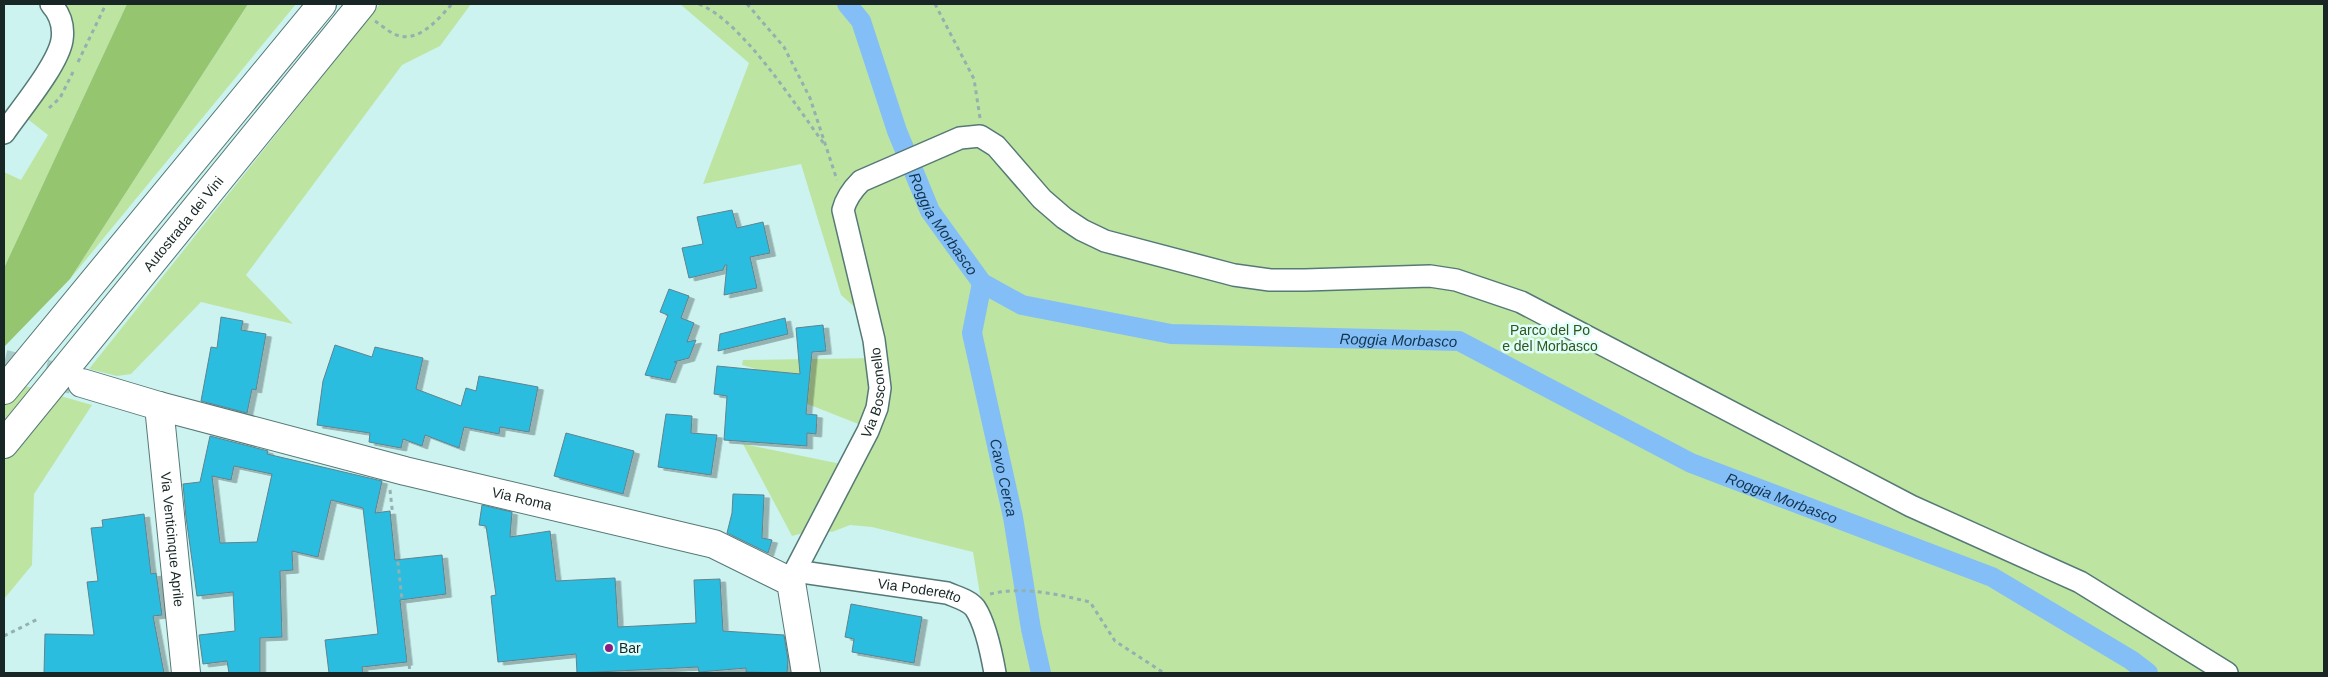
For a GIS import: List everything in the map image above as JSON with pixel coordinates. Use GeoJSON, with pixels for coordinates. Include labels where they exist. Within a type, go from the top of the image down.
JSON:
{"type":"FeatureCollection","features":[{"type":"Feature","properties":{"kind":"main road"},"geometry":{"type":"LineString","coordinates":[[4,390],[322,4]]}},
{"type":"Feature","properties":{"kind":"main road","name":"Autostrada dei Vini"},"geometry":{"type":"LineString","coordinates":[[4,444],[367,12]]}},
{"type":"Feature","properties":{"kind":"main road","name":"Via Roma"},"geometry":{"type":"LineString","coordinates":[[82,383],[159,406],[405,471],[714,544],[793,576]]}},
{"type":"Feature","properties":{"kind":"main road","name":"Via Venticinque Aprile"},"geometry":{"type":"LineString","coordinates":[[159,406],[186,673]]}},
{"type":"Feature","properties":{"kind":"main road"},"geometry":{"type":"LineString","coordinates":[[793,576],[806,673]]}},
{"type":"Feature","properties":{"kind":"street"},"geometry":{"type":"LineString","coordinates":[[4,133],[57,56],[62,40],[62,24],[57,11],[51,4]]}},
{"type":"Feature","properties":{"kind":"street"},"geometry":{"type":"LineString","coordinates":[[851,192],[861,181],[880,172],[970,137],[996,146],[1042,199],[1082,230],[1105,241],[1234,275],[1279,280],[1430,276],[1456,280],[1521,302],[1911,506],[2080,582],[2227,673]]}},
{"type":"Feature","properties":{"kind":"street","name":"Via Bosconello"},"geometry":{"type":"LineString","coordinates":[[793,576],[868,431],[876,408],[880,388],[874,340],[843,210],[851,192]]}},
{"type":"Feature","properties":{"kind":"street","name":"Via Poderetto"},"geometry":{"type":"LineString","coordinates":[[793,576],[947,593],[965,600],[974,608],[982,624],[995,673]]}},
{"type":"Feature","properties":{"kind":"path"},"geometry":{"type":"LineString","coordinates":[[367,12],[396,35],[413,36],[430,27],[452,4]]}},
{"type":"Feature","properties":{"kind":"path"},"geometry":{"type":"LineString","coordinates":[[699,4],[711,9],[755,51],[826,148]]}},
{"type":"Feature","properties":{"kind":"path"},"geometry":{"type":"LineString","coordinates":[[747,4],[784,47],[810,98],[837,180],[851,192]]}},
{"type":"Feature","properties":{"kind":"path"},"geometry":{"type":"LineString","coordinates":[[935,4],[974,79],[980,113],[970,137]]}},
{"type":"Feature","properties":{"kind":"path"},"geometry":{"type":"LineString","coordinates":[[405,471],[402,485],[390,484],[410,673]]}},
{"type":"Feature","properties":{"kind":"path"},"geometry":{"type":"LineString","coordinates":[[1006,590],[1055,594],[1090,602],[1114,641],[1164,673]]}},
{"type":"Feature","properties":{"kind":"path"},"geometry":{"type":"LineString","coordinates":[[4,636],[38,619]]}},
{"type":"Feature","properties":{"kind":"green space"},"geometry":{"type":"Polygon","coordinates":[[[61,4],[127,4],[4,268],[4,172],[21,180],[48,135],[25,117],[68,54],[61,4]]]}},
{"type":"Feature","properties":{"kind":"green space"},"geometry":{"type":"Polygon","coordinates":[[[127,4],[248,4],[70,279],[5,346],[4,268],[127,4]]]}},
{"type":"Feature","properties":{"kind":"green space"},"geometry":{"type":"Polygon","coordinates":[[[248,4],[296,4],[70,279],[248,4]]]}},
{"type":"Feature","properties":{"kind":"green space"},"geometry":{"type":"Polygon","coordinates":[[[380,4],[471,4],[440,46],[402,65],[246,275],[293,324],[201,302],[131,374],[117,376],[89,369],[380,4]]]}},
{"type":"Feature","properties":{"kind":"green space","name":"Parco del Po e del Morbasco"},"geometry":{"type":"Polygon","coordinates":[[[680,4],[2324,4],[2324,673],[993,673],[973,552],[872,527],[850,525],[832,532],[818,529],[792,536],[743,444],[846,465],[866,427],[805,403],[809,384],[742,365],[743,360],[878,358],[866,317],[841,295],[801,164],[703,184],[749,63],[680,4]]]}},
{"type":"Feature","properties":{"kind":"green space"},"geometry":{"type":"Polygon","coordinates":[[[4,380],[92,405],[34,494],[32,565],[4,599],[4,380]]]}},
{"type":"Feature","properties":{"kind":"building"},"geometry":{"type":"Polygon","coordinates":[[[732,210],[737,228],[763,222],[770,253],[750,257],[757,288],[724,295],[727,265],[725,265],[723,270],[689,278],[682,248],[703,244],[697,217],[732,210]]]}},
{"type":"Feature","properties":{"kind":"building"},"geometry":{"type":"Polygon","coordinates":[[[669,289],[689,296],[681,318],[694,323],[687,342],[696,340],[689,358],[674,362],[677,362],[670,380],[645,375],[668,315],[660,312],[669,289]]]}},
{"type":"Feature","properties":{"kind":"building"},"geometry":{"type":"Polygon","coordinates":[[[221,317],[243,321],[241,330],[266,334],[256,390],[252,389],[247,413],[201,401],[211,347],[217,348],[221,317]]]}},
{"type":"Feature","properties":{"kind":"building"},"geometry":{"type":"Polygon","coordinates":[[[785,318],[788,334],[718,351],[720,334],[785,318]]]}},
{"type":"Feature","properties":{"kind":"building"},"geometry":{"type":"Polygon","coordinates":[[[823,325],[826,351],[812,352],[806,414],[817,415],[816,434],[807,433],[807,446],[724,440],[727,396],[714,394],[717,366],[800,374],[796,328],[823,325]]]}},
{"type":"Feature","properties":{"kind":"building"},"geometry":{"type":"Polygon","coordinates":[[[335,345],[372,357],[375,347],[423,358],[416,389],[461,406],[466,388],[476,391],[479,376],[538,387],[529,432],[500,427],[499,434],[464,427],[459,448],[425,435],[422,446],[403,439],[401,448],[369,442],[370,433],[317,425],[323,381],[335,345]]]}},
{"type":"Feature","properties":{"kind":"building"},"geometry":{"type":"Polygon","coordinates":[[[666,414],[692,416],[691,433],[717,435],[711,475],[658,467],[666,414]]]}},
{"type":"Feature","properties":{"kind":"building"},"geometry":{"type":"Polygon","coordinates":[[[566,433],[634,451],[623,494],[554,476],[566,433]]]}},
{"type":"Feature","properties":{"kind":"building"},"geometry":{"type":"Polygon","coordinates":[[[210,436],[268,451],[267,454],[382,481],[375,513],[390,511],[395,560],[442,555],[446,594],[400,600],[407,662],[362,667],[363,673],[329,673],[325,640],[378,634],[363,508],[331,500],[318,557],[292,551],[293,570],[280,571],[282,637],[260,638],[260,673],[229,673],[227,661],[203,664],[199,635],[235,631],[233,592],[197,596],[183,484],[200,482],[210,436]],[[234,466],[231,480],[212,476],[220,543],[257,542],[272,474],[234,466]]]}},
{"type":"Feature","properties":{"kind":"building"},"geometry":{"type":"Polygon","coordinates":[[[733,494],[764,495],[762,538],[772,540],[768,553],[727,533],[732,513],[733,494]]]}},
{"type":"Feature","properties":{"kind":"building"},"geometry":{"type":"Polygon","coordinates":[[[482,505],[512,512],[510,537],[550,531],[556,581],[615,578],[618,627],[696,623],[694,580],[720,579],[723,631],[784,635],[788,660],[787,673],[746,672],[746,668],[699,672],[698,667],[577,673],[576,654],[498,662],[491,596],[496,595],[486,526],[479,525],[482,505]]]}},
{"type":"Feature","properties":{"kind":"building"},"geometry":{"type":"Polygon","coordinates":[[[144,514],[151,574],[156,573],[162,615],[153,616],[164,673],[44,673],[45,634],[94,635],[87,582],[98,581],[91,528],[103,527],[102,520],[144,514]]]}},
{"type":"Feature","properties":{"kind":"building"},"geometry":{"type":"Polygon","coordinates":[[[851,604],[922,617],[914,663],[852,652],[854,639],[845,637],[851,604]]]}},
{"type":"Feature","properties":{"kind":"waterway","name":"Roggia Morbasco"},"geometry":{"type":"LineString","coordinates":[[847,4],[861,21],[897,131],[930,211],[982,283],[1022,305],[1171,334],[1459,341],[1691,463],[1992,577],[2131,660],[2148,673]]}},
{"type":"Feature","properties":{"kind":"waterway","name":"Cavo Cerca"},"geometry":{"type":"LineString","coordinates":[[982,283],[972,333],[1013,517],[1031,629],[1041,673]]}},
{"type":"Feature","properties":{"kind":"tunnel"},"geometry":{"type":"LineString","coordinates":[[4,364],[81,382]]}},
{"type":"Feature","properties":{"kind":"place","name":"Bar"},"geometry":{"type":"Point","coordinates":[609,648]}}]}
